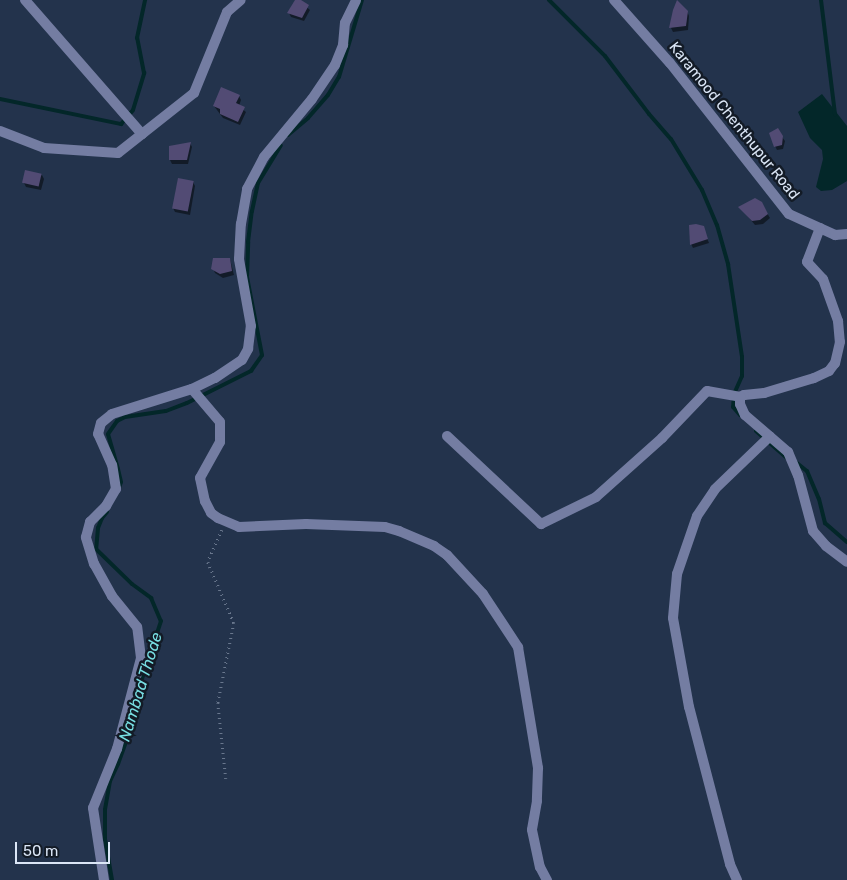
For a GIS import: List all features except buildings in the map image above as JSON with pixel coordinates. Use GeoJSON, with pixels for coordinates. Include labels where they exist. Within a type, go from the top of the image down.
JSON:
{"type":"FeatureCollection","features":[{"type":"Feature","properties":{"kind":"street"},"geometry":{"type":"LineString","coordinates":[[25,0],[142,134]]}},
{"type":"Feature","properties":{"kind":"street"},"geometry":{"type":"LineString","coordinates":[[0,131],[44,148],[118,153],[194,92],[227,12],[241,0]]}},
{"type":"Feature","properties":{"kind":"street"},"geometry":{"type":"LineString","coordinates":[[104,880],[93,808],[117,749],[141,658],[137,627],[112,596],[94,564],[86,537],[90,522],[106,506],[116,489],[112,465],[98,434],[102,422],[112,414],[192,389],[215,378],[242,360],[248,349],[251,326],[239,259],[241,224],[247,189],[264,157],[312,99],[335,65],[343,46],[345,23],[356,0]]}},
{"type":"Feature","properties":{"kind":"street","name":"Karamood Chenthupur Road"},"geometry":{"type":"LineString","coordinates":[[614,0],[670,64],[789,214],[835,235],[847,234]]}},
{"type":"Feature","properties":{"kind":"street"},"geometry":{"type":"LineString","coordinates":[[447,436],[540,524],[596,497],[662,438],[707,391],[740,397],[787,387],[822,375],[833,367],[838,356],[840,336],[838,321],[823,279],[807,262],[820,228]]}},
{"type":"Feature","properties":{"kind":"street"},"geometry":{"type":"LineString","coordinates":[[192,389],[220,422],[220,442],[200,478],[202,493],[211,513],[226,522],[240,527],[285,524],[344,525],[385,527],[399,531],[434,546],[448,555],[483,594],[518,647],[521,676],[538,768],[537,801],[532,830],[540,867],[547,880]]}},
{"type":"Feature","properties":{"kind":"street"},"geometry":{"type":"LineString","coordinates":[[740,397],[741,411],[788,452],[798,475],[813,531],[826,546],[847,562]]}},
{"type":"Feature","properties":{"kind":"street"},"geometry":{"type":"LineString","coordinates":[[738,880],[730,864],[689,707],[673,618],[677,574],[697,516],[715,489],[770,436]]}},
{"type":"Feature","properties":{"kind":"path"},"geometry":{"type":"LineString","coordinates":[[226,522],[208,562],[234,623],[218,703],[226,779]]}},
{"type":"Feature","properties":{"kind":"shaded area"},"geometry":{"type":"Polygon","coordinates":[[[822,94],[847,126],[847,181],[832,190],[821,191],[816,187],[823,159],[822,150],[810,138],[798,112],[822,94]]]}},
{"type":"Feature","properties":{"kind":"waterway"},"geometry":{"type":"LineString","coordinates":[[0,99],[121,124],[133,110],[144,73],[137,38],[145,0]]}},
{"type":"Feature","properties":{"kind":"waterway","name":"Nambad Thode"},"geometry":{"type":"LineString","coordinates":[[288,135],[308,118],[328,95],[339,77],[362,0]]}},
{"type":"Feature","properties":{"kind":"waterway"},"geometry":{"type":"LineString","coordinates":[[549,0],[605,56],[649,114],[671,139],[702,190],[717,225],[728,264],[742,357],[742,376],[734,394],[733,407],[740,415]]}},
{"type":"Feature","properties":{"kind":"waterway"},"geometry":{"type":"LineString","coordinates":[[821,0],[835,114]]}},
{"type":"Feature","properties":{"kind":"waterway","name":"Nambad Thode"},"geometry":{"type":"LineString","coordinates":[[119,488],[121,482],[108,434],[117,421],[125,417],[166,411],[187,403],[251,371],[262,355],[247,277],[248,242],[258,183],[281,145]]}},
{"type":"Feature","properties":{"kind":"waterway"},"geometry":{"type":"LineString","coordinates":[[756,431],[788,459]]}},
{"type":"Feature","properties":{"kind":"waterway"},"geometry":{"type":"LineString","coordinates":[[797,463],[807,471],[819,499],[825,523],[847,542]]}},
{"type":"Feature","properties":{"kind":"waterway","name":"Nambad Thode"},"geometry":{"type":"LineString","coordinates":[[107,512],[98,528],[96,549],[132,584],[151,598],[161,621],[138,691],[136,714],[110,781],[105,810],[105,839],[112,880]]}}]}
